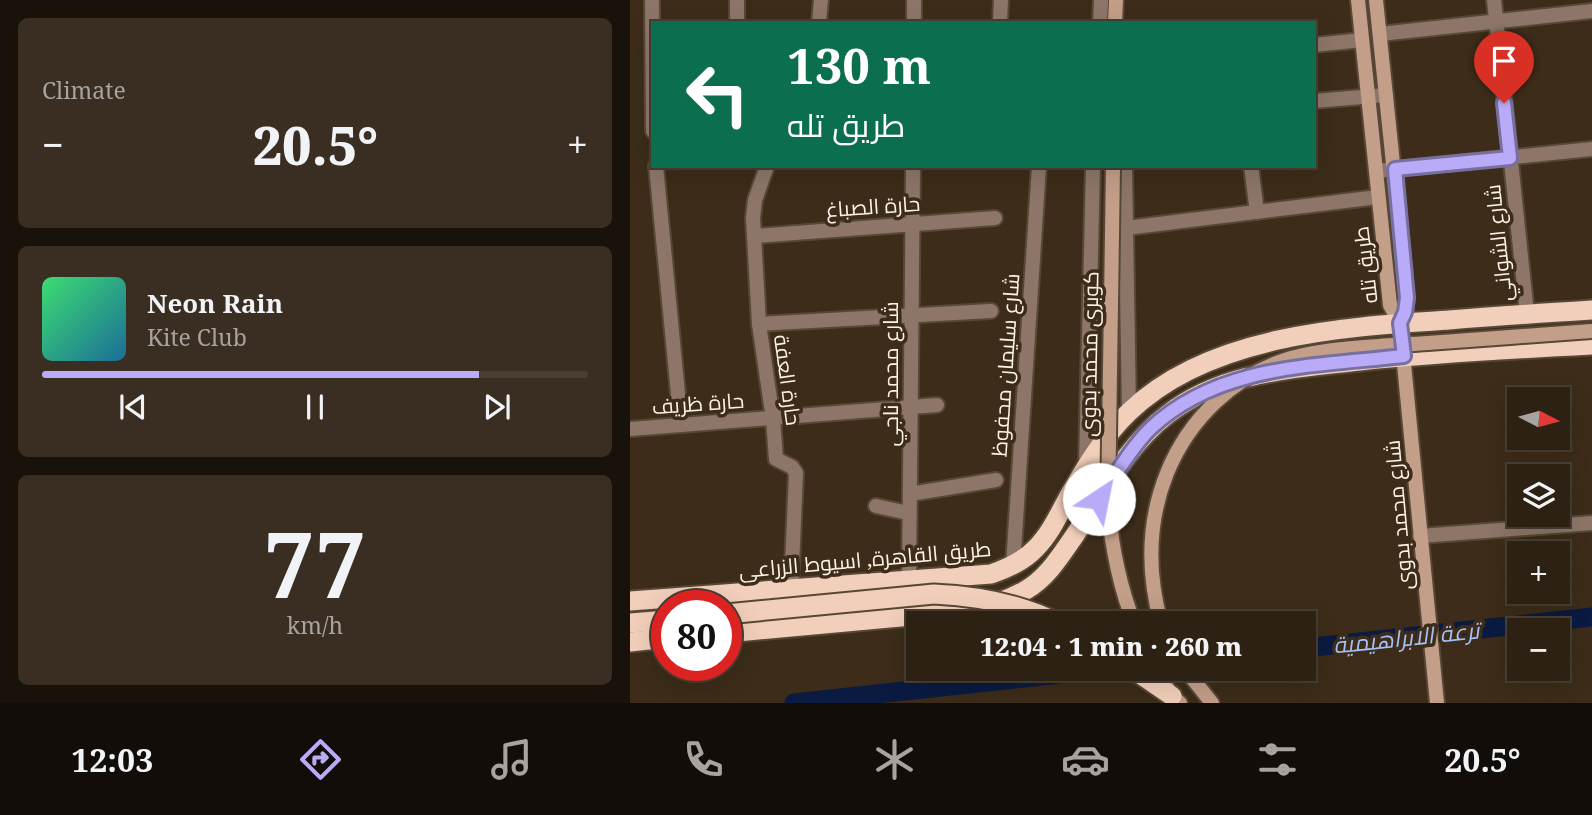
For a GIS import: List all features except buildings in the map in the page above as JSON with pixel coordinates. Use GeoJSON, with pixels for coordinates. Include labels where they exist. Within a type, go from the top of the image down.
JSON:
{"type":"FeatureCollection","features":[{"type":"Feature","properties":{"kind":"highway","name":"طريق القاهرة, اسيوط الزراعى"},"geometry":{"type":"LineString","coordinates":[[630,601],[991,575],[1013,566],[1036,549],[1086,465],[1129,411],[1158,388],[1187,372],[1255,346],[1289,338],[1400,323],[1592,310]]}},
{"type":"Feature","properties":{"kind":"highway"},"geometry":{"type":"LineString","coordinates":[[742,632],[967,611],[999,604],[1028,589],[1053,567],[1148,431],[1169,413],[1226,382],[1290,368],[1404,356],[1592,345]]}},
{"type":"Feature","properties":{"kind":"highway"},"geometry":{"type":"LineString","coordinates":[[1221,358],[1226,382]]}},
{"type":"Feature","properties":{"kind":"highway"},"geometry":{"type":"LineString","coordinates":[[742,612],[934,594],[965,595],[1031,611]]}},
{"type":"Feature","properties":{"kind":"highway"},"geometry":{"type":"LineString","coordinates":[[630,623],[651,621]]}},
{"type":"Feature","properties":{"kind":"highway"},"geometry":{"type":"LineString","coordinates":[[630,642],[651,640]]}},
{"type":"Feature","properties":{"kind":"highway"},"geometry":{"type":"LineString","coordinates":[[1149,681],[1176,699]]}},
{"type":"Feature","properties":{"kind":"main road"},"geometry":{"type":"LineString","coordinates":[[1115,21],[1116,0]]}},
{"type":"Feature","properties":{"kind":"main road","name":"طريق تله"},"geometry":{"type":"LineString","coordinates":[[1358,0],[1390,305],[1400,323]]}},
{"type":"Feature","properties":{"kind":"main road","name":"طريق تله"},"geometry":{"type":"LineString","coordinates":[[1376,0],[1407,298],[1400,323]]}},
{"type":"Feature","properties":{"kind":"main road","name":"كوبرى محمد بدوى"},"geometry":{"type":"LineString","coordinates":[[1113,168],[1108,507],[1112,545],[1120,583],[1130,611]]}},
{"type":"Feature","properties":{"kind":"main road","name":"شارع محمد بدوى"},"geometry":{"type":"LineString","coordinates":[[1400,323],[1437,702]]}},
{"type":"Feature","properties":{"kind":"main road"},"geometry":{"type":"LineString","coordinates":[[1158,611],[1150,558],[1152,526],[1161,490],[1176,452],[1194,424],[1238,383],[1292,358],[1356,348],[1592,331]]}},
{"type":"Feature","properties":{"kind":"main road"},"geometry":{"type":"LineString","coordinates":[[1164,681],[1176,699]]}},
{"type":"Feature","properties":{"kind":"main road"},"geometry":{"type":"LineString","coordinates":[[1194,681],[1212,703]]}},
{"type":"Feature","properties":{"kind":"street"},"geometry":{"type":"LineString","coordinates":[[652,0],[652,21]]}},
{"type":"Feature","properties":{"kind":"street"},"geometry":{"type":"LineString","coordinates":[[737,0],[737,21]]}},
{"type":"Feature","properties":{"kind":"street"},"geometry":{"type":"LineString","coordinates":[[819,21],[821,0]]}},
{"type":"Feature","properties":{"kind":"street"},"geometry":{"type":"LineString","coordinates":[[914,0],[914,21]]}},
{"type":"Feature","properties":{"kind":"street"},"geometry":{"type":"LineString","coordinates":[[1000,21],[1001,0]]}},
{"type":"Feature","properties":{"kind":"street"},"geometry":{"type":"LineString","coordinates":[[1100,21],[1101,0]]}},
{"type":"Feature","properties":{"kind":"street","name":"شارع الشواني"},"geometry":{"type":"LineString","coordinates":[[1494,0],[1527,314]]}},
{"type":"Feature","properties":{"kind":"street"},"geometry":{"type":"LineString","coordinates":[[1380,34],[1592,11]]}},
{"type":"Feature","properties":{"kind":"street"},"geometry":{"type":"LineString","coordinates":[[1316,45],[1362,40]]}},
{"type":"Feature","properties":{"kind":"street"},"geometry":{"type":"LineString","coordinates":[[1316,101],[1386,95]]}},
{"type":"Feature","properties":{"kind":"street"},"geometry":{"type":"LineString","coordinates":[[1376,171],[1592,149]]}},
{"type":"Feature","properties":{"kind":"street"},"geometry":{"type":"LineString","coordinates":[[656,168],[681,425]]}},
{"type":"Feature","properties":{"kind":"street","name":"حارة العفة"},"geometry":{"type":"LineString","coordinates":[[766,168],[755,200],[754,236],[759,324],[776,459],[792,467],[796,473],[791,590]]}},
{"type":"Feature","properties":{"kind":"street","name":"شارع محمد ناجي"},"geometry":{"type":"LineString","coordinates":[[909,581],[913,168]]}},
{"type":"Feature","properties":{"kind":"street","name":"شارع سليمان محفوظ"},"geometry":{"type":"LineString","coordinates":[[1013,566],[1039,168]]}},
{"type":"Feature","properties":{"kind":"street"},"geometry":{"type":"LineString","coordinates":[[1086,465],[1093,168]]}},
{"type":"Feature","properties":{"kind":"street"},"geometry":{"type":"LineString","coordinates":[[1125,168],[1129,411]]}},
{"type":"Feature","properties":{"kind":"street"},"geometry":{"type":"LineString","coordinates":[[1251,168],[1257,212]]}},
{"type":"Feature","properties":{"kind":"street"},"geometry":{"type":"LineString","coordinates":[[1126,228],[1378,197]]}},
{"type":"Feature","properties":{"kind":"street","name":"حارة الصباغ"},"geometry":{"type":"LineString","coordinates":[[754,236],[995,218]]}},
{"type":"Feature","properties":{"kind":"street"},"geometry":{"type":"LineString","coordinates":[[759,324],[991,311]]}},
{"type":"Feature","properties":{"kind":"street","name":"حارة ظريف"},"geometry":{"type":"LineString","coordinates":[[630,429],[937,405]]}},
{"type":"Feature","properties":{"kind":"street"},"geometry":{"type":"LineString","coordinates":[[910,494],[996,480]]}},
{"type":"Feature","properties":{"kind":"street"},"geometry":{"type":"LineString","coordinates":[[876,506],[908,513]]}},
{"type":"Feature","properties":{"kind":"street"},"geometry":{"type":"LineString","coordinates":[[1420,536],[1592,523]]}},
{"type":"Feature","properties":{"kind":"waterway","name":"ترعة الابراهيمية"},"geometry":{"type":"LineString","coordinates":[[1316,647],[1592,617]]}},
{"type":"Feature","properties":{"kind":"waterway","name":"ترعة الابراهيمية"},"geometry":{"type":"LineString","coordinates":[[794,703],[996,681]]}},
{"type":"Feature","properties":{"kind":"route"},"geometry":{"type":"LineString","coordinates":[[1099,499],[1148,431],[1169,413],[1226,382],[1290,368],[1404,356],[1400,323],[1407,298],[1395,169],[1510,158],[1504,103]]}}]}
